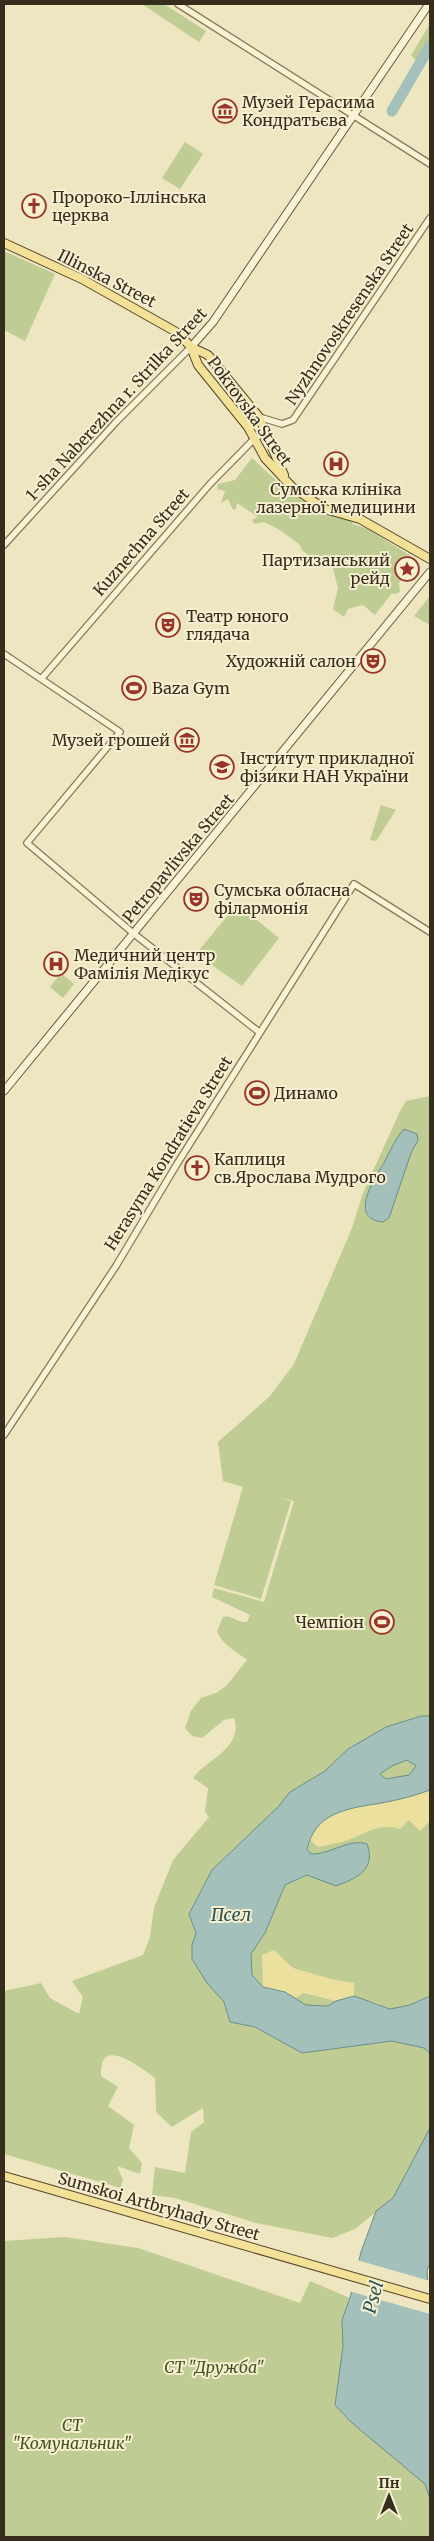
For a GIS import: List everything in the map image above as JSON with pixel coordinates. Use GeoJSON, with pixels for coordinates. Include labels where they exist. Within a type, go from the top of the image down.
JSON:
{"type":"FeatureCollection","features":[{"type":"Feature","properties":{"kind":"main road","name":"1-sha Naberezhna r. Strilka Street"},"geometry":{"type":"LineString","coordinates":[[190,347],[209,328],[430,4]]}},
{"type":"Feature","properties":{"kind":"main road","name":"Illinska Street"},"geometry":{"type":"LineString","coordinates":[[4,243],[82,279],[152,316],[178,333],[190,347]]}},
{"type":"Feature","properties":{"kind":"main road"},"geometry":{"type":"LineString","coordinates":[[190,347],[208,355],[259,417],[267,432],[279,467],[292,487],[325,509],[360,519],[430,559]]}},
{"type":"Feature","properties":{"kind":"main road","name":"Pokrovska Street"},"geometry":{"type":"LineString","coordinates":[[190,347],[198,365],[248,427],[265,458],[292,487]]}},
{"type":"Feature","properties":{"kind":"main road","name":"Petropavlivska Street"},"geometry":{"type":"LineString","coordinates":[[4,1091],[430,572]]}},
{"type":"Feature","properties":{"kind":"main road","name":"Sumskoi Artbryhady Street"},"geometry":{"type":"LineString","coordinates":[[4,2176],[430,2299]]}},
{"type":"Feature","properties":{"kind":"street"},"geometry":{"type":"LineString","coordinates":[[178,4],[355,114],[430,164]]}},
{"type":"Feature","properties":{"kind":"street","name":"Nyzhnovoskresenska Street"},"geometry":{"type":"LineString","coordinates":[[259,417],[282,424],[293,420],[430,218]]}},
{"type":"Feature","properties":{"kind":"street","name":"1-sha Naberezhna r. Strilka Street"},"geometry":{"type":"LineString","coordinates":[[4,545],[116,422],[190,347]]}},
{"type":"Feature","properties":{"kind":"street","name":"Kuznechna Street"},"geometry":{"type":"LineString","coordinates":[[42,678],[202,494],[254,438],[267,432]]}},
{"type":"Feature","properties":{"kind":"street"},"geometry":{"type":"LineString","coordinates":[[4,654],[120,732],[27,842],[133,933],[259,1032]]}},
{"type":"Feature","properties":{"kind":"street","name":"Herasyma Kondratieva Street"},"geometry":{"type":"LineString","coordinates":[[4,1435],[116,1266],[259,1032],[354,884],[430,932]]}},
{"type":"Feature","properties":{"kind":"green space"},"geometry":{"type":"Polygon","coordinates":[[[142,4],[164,4],[206,31],[199,42],[142,4]]]}},
{"type":"Feature","properties":{"kind":"green space"},"geometry":{"type":"Polygon","coordinates":[[[430,24],[430,55],[421,68],[411,55],[430,24]]]}},
{"type":"Feature","properties":{"kind":"green space"},"geometry":{"type":"Polygon","coordinates":[[[185,142],[203,154],[180,189],[162,178],[185,142]]]}},
{"type":"Feature","properties":{"kind":"green space"},"geometry":{"type":"Polygon","coordinates":[[[4,251],[55,274],[25,341],[4,330],[4,251]]]}},
{"type":"Feature","properties":{"kind":"green space"},"geometry":{"type":"Polygon","coordinates":[[[252,458],[298,498],[323,512],[351,520],[353,524],[368,529],[417,560],[399,583],[400,592],[392,593],[375,615],[363,605],[348,609],[344,617],[333,609],[338,588],[332,565],[315,554],[318,558],[314,560],[302,550],[299,544],[278,529],[264,522],[254,524],[252,520],[258,517],[237,503],[236,509],[233,510],[228,499],[221,503],[225,491],[217,489],[218,484],[235,480],[252,458]]]}},
{"type":"Feature","properties":{"kind":"green space"},"geometry":{"type":"Polygon","coordinates":[[[430,596],[430,625],[414,616],[430,596]]]}},
{"type":"Feature","properties":{"kind":"green space"},"geometry":{"type":"Polygon","coordinates":[[[381,805],[396,810],[376,841],[370,840],[381,805]]]}},
{"type":"Feature","properties":{"kind":"green space"},"geometry":{"type":"Polygon","coordinates":[[[237,904],[279,938],[242,986],[196,954],[237,904]]]}},
{"type":"Feature","properties":{"kind":"green space"},"geometry":{"type":"Polygon","coordinates":[[[61,973],[74,984],[63,998],[50,987],[61,973]]]}},
{"type":"Feature","properties":{"kind":"green space"},"geometry":{"type":"Polygon","coordinates":[[[430,1096],[430,1716],[421,1716],[386,1727],[348,1749],[325,1771],[290,1792],[278,1807],[212,1870],[189,1914],[196,1933],[192,1945],[207,1983],[224,2002],[230,2022],[255,2027],[302,2053],[392,2041],[424,2048],[430,2053],[430,2128],[393,2198],[355,2229],[332,2238],[256,2223],[175,2198],[152,2195],[155,2167],[185,2173],[191,2132],[204,2122],[203,2108],[172,2127],[156,2112],[155,2078],[131,2062],[117,2056],[111,2055],[104,2059],[101,2076],[118,2087],[108,2106],[134,2125],[129,2148],[142,2163],[140,2174],[117,2166],[123,2180],[121,2188],[4,2154],[4,1991],[41,1983],[50,1998],[79,2014],[83,1997],[72,1981],[143,1955],[150,1937],[154,1908],[173,1860],[209,1817],[205,1812],[208,1788],[193,1778],[222,1752],[234,1738],[236,1728],[234,1718],[224,1720],[202,1738],[192,1736],[185,1728],[191,1711],[201,1698],[216,1693],[226,1686],[247,1660],[226,1644],[219,1636],[217,1631],[223,1617],[226,1616],[247,1622],[250,1615],[212,1597],[214,1588],[264,1602],[294,1501],[278,1497],[291,1501],[261,1599],[214,1585],[243,1487],[223,1481],[218,1442],[269,1397],[294,1364],[352,1228],[363,1193],[401,1109],[406,1101],[430,1096]]]}},
{"type":"Feature","properties":{"kind":"green space"},"geometry":{"type":"Polygon","coordinates":[[[407,1760],[416,1766],[409,1775],[386,1779],[380,1774],[392,1766],[407,1760]]]}},
{"type":"Feature","properties":{"kind":"green space"},"geometry":{"type":"Polygon","coordinates":[[[430,1790],[430,1996],[410,2005],[390,2009],[374,2002],[336,2001],[328,2006],[306,2005],[285,1992],[263,1987],[252,1975],[251,1954],[265,1933],[285,1885],[307,1875],[314,1877],[359,1842],[321,1855],[311,1854],[307,1849],[309,1839],[336,1813],[412,1796],[430,1790]]]}},
{"type":"Feature","properties":{"kind":"green space"},"geometry":{"type":"Polygon","coordinates":[[[65,2237],[138,2248],[300,2303],[310,2281],[350,2298],[342,2320],[343,2346],[335,2405],[352,2423],[426,2484],[430,2499],[430,2537],[4,2537],[4,2241],[65,2237]]]}},
{"type":"Feature","properties":{"kind":"sand"},"geometry":{"type":"Polygon","coordinates":[[[430,1790],[430,1821],[420,1831],[409,1820],[400,1829],[393,1827],[378,1828],[342,1842],[318,1847],[309,1839],[322,1823],[335,1814],[430,1790]]]}},
{"type":"Feature","properties":{"kind":"sand"},"geometry":{"type":"Polygon","coordinates":[[[274,1950],[293,1968],[331,1979],[354,1983],[354,1996],[336,2001],[303,1993],[296,1998],[285,1992],[263,1987],[262,1955],[274,1950]]]}},
{"type":"Feature","properties":{"kind":"water"},"geometry":{"type":"Polygon","coordinates":[[[404,1129],[417,1134],[418,1140],[411,1153],[389,1218],[383,1222],[373,1219],[367,1214],[365,1206],[367,1197],[393,1145],[404,1129]]]}},
{"type":"Feature","properties":{"kind":"water","name":"Псел"},"geometry":{"type":"Polygon","coordinates":[[[421,1716],[430,1716],[430,1790],[400,1799],[348,1809],[330,1816],[322,1822],[311,1838],[307,1849],[311,1854],[318,1854],[353,1843],[367,1844],[369,1861],[367,1867],[357,1876],[336,1886],[307,1875],[285,1885],[265,1933],[251,1954],[252,1975],[263,1987],[285,1992],[306,2005],[328,2006],[336,2001],[354,1996],[390,2009],[410,2005],[430,1996],[430,2053],[424,2048],[392,2041],[302,2053],[255,2027],[230,2022],[224,2002],[207,1983],[192,1959],[192,1945],[196,1933],[189,1914],[212,1870],[278,1807],[290,1792],[325,1771],[348,1749],[386,1727],[421,1716]],[[407,1760],[392,1766],[380,1774],[386,1779],[409,1775],[416,1766],[407,1760]]]}},
{"type":"Feature","properties":{"kind":"water","name":"Psel"},"geometry":{"type":"Polygon","coordinates":[[[430,2128],[430,2264],[427,2270],[430,2319],[430,2499],[425,2484],[352,2423],[335,2405],[343,2346],[342,2320],[350,2298],[361,2252],[376,2211],[393,2198],[430,2128]]]}},
{"type":"Feature","properties":{"kind":"pier"},"geometry":{"type":"Polygon","coordinates":[[[357,2260],[430,2281],[430,2314],[349,2291],[357,2260]]]}},
{"type":"Feature","properties":{"kind":"waterway"},"geometry":{"type":"LineString","coordinates":[[392,111],[430,46]]}},
{"type":"Feature","properties":{"kind":"place","name":"Музей Герасима Кондратьєва"},"geometry":{"type":"Point","coordinates":[225,111]}},
{"type":"Feature","properties":{"kind":"place","name":"Пророко-Іллінська церква"},"geometry":{"type":"Point","coordinates":[34,206]}},
{"type":"Feature","properties":{"kind":"place","name":"Сумська клініка лазерної медицини"},"geometry":{"type":"Point","coordinates":[336,464]}},
{"type":"Feature","properties":{"kind":"place","name":"Партизанський рейд"},"geometry":{"type":"Point","coordinates":[407,569]}},
{"type":"Feature","properties":{"kind":"place","name":"Театр юного глядача"},"geometry":{"type":"Point","coordinates":[168,625]}},
{"type":"Feature","properties":{"kind":"place","name":"Художній салон"},"geometry":{"type":"Point","coordinates":[373,661]}},
{"type":"Feature","properties":{"kind":"place","name":"Baza Gym"},"geometry":{"type":"Point","coordinates":[134,688]}},
{"type":"Feature","properties":{"kind":"place","name":"Музей грошей"},"geometry":{"type":"Point","coordinates":[187,740]}},
{"type":"Feature","properties":{"kind":"place","name":"Інститут прикладної фізики НАН України"},"geometry":{"type":"Point","coordinates":[222,767]}},
{"type":"Feature","properties":{"kind":"place","name":"Сумська обласна філармонія"},"geometry":{"type":"Point","coordinates":[196,899]}},
{"type":"Feature","properties":{"kind":"place","name":"Медичний центр Фамілія Медікус"},"geometry":{"type":"Point","coordinates":[56,964]}},
{"type":"Feature","properties":{"kind":"place","name":"Динамо"},"geometry":{"type":"Point","coordinates":[257,1093]}},
{"type":"Feature","properties":{"kind":"place","name":"Каплиця св.Ярослава Мудрого"},"geometry":{"type":"Point","coordinates":[197,1168]}},
{"type":"Feature","properties":{"kind":"place","name":"Чемпіон"},"geometry":{"type":"Point","coordinates":[382,1622]}},
{"type":"Feature","properties":{"kind":"park label","name":"СТ \"Дружба\""},"geometry":{"type":"Point","coordinates":[214,2367]}},
{"type":"Feature","properties":{"kind":"park label","name":"СТ \"Комунальник\""},"geometry":{"type":"Point","coordinates":[72,2434]}}]}
